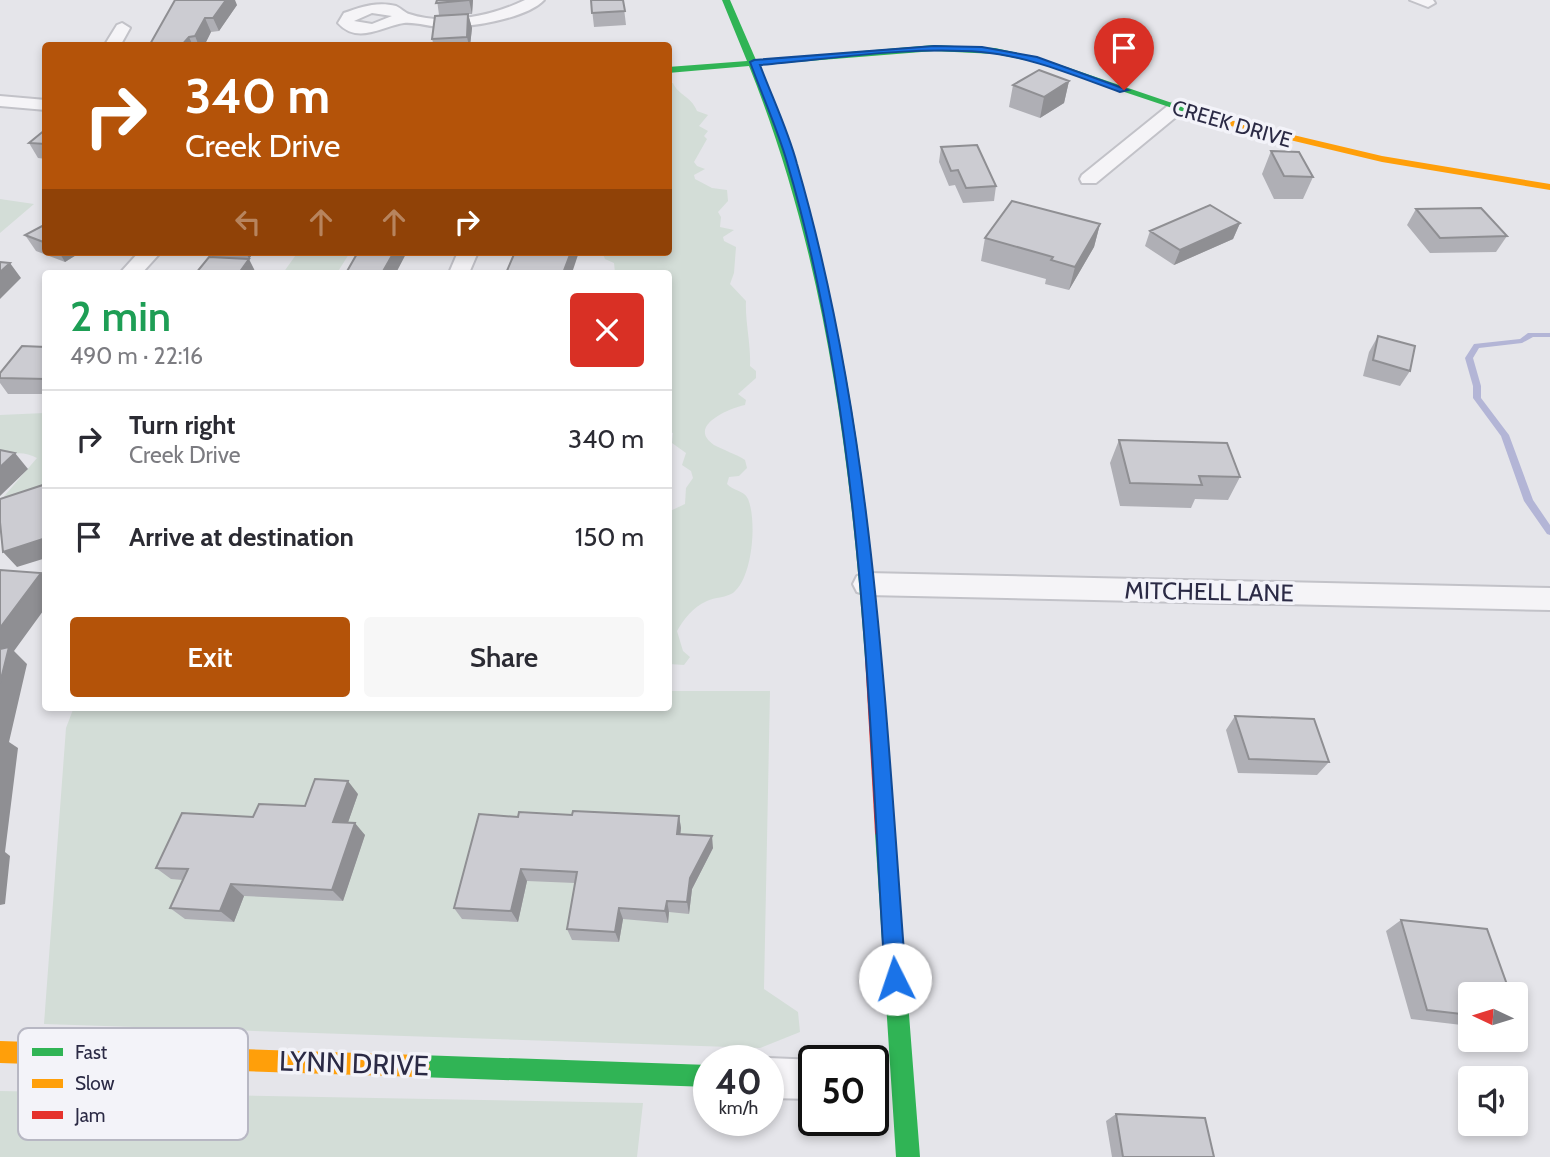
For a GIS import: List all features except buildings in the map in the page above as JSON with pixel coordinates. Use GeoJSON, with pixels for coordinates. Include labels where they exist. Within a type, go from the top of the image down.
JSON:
{"type":"FeatureCollection","features":[{"type":"Feature","properties":{"kind":"street"},"geometry":{"type":"LineString","coordinates":[[398,19],[439,23],[469,21],[506,13],[537,0]]}},
{"type":"Feature","properties":{"kind":"street"},"geometry":{"type":"LineString","coordinates":[[726,0],[754,62],[791,160],[830,317],[850,441],[867,584],[886,1045]]}},
{"type":"Feature","properties":{"kind":"street"},"geometry":{"type":"LineString","coordinates":[[114,42],[122,28]]}},
{"type":"Feature","properties":{"kind":"street","name":"CREEK DRIVE"},"geometry":{"type":"LineString","coordinates":[[672,70],[934,48],[995,51],[1037,60],[1175,108],[1291,141],[1371,159],[1550,187]]}},
{"type":"Feature","properties":{"kind":"street"},"geometry":{"type":"LineString","coordinates":[[0,101],[42,106]]}},
{"type":"Feature","properties":{"kind":"street"},"geometry":{"type":"LineString","coordinates":[[1089,179],[1175,108]]}},
{"type":"Feature","properties":{"kind":"street"},"geometry":{"type":"LineString","coordinates":[[133,270],[147,256]]}},
{"type":"Feature","properties":{"kind":"street","name":"MITCHELL LANE"},"geometry":{"type":"LineString","coordinates":[[867,584],[1550,599]]}},
{"type":"Feature","properties":{"kind":"street","name":"LYNN DRIVE"},"geometry":{"type":"LineString","coordinates":[[0,1052],[18,1053]]}},
{"type":"Feature","properties":{"kind":"street","name":"LYNN DRIVE"},"geometry":{"type":"LineString","coordinates":[[248,1060],[693,1075]]}},
{"type":"Feature","properties":{"kind":"street"},"geometry":{"type":"LineString","coordinates":[[889,1086],[908,1157]]}},
{"type":"Feature","properties":{"kind":"shaded area"},"geometry":{"type":"Polygon","coordinates":[[[673,83],[697,111],[708,115],[699,126],[708,131],[704,136],[707,139],[694,162],[705,169],[694,175],[695,179],[712,188],[727,190],[728,201],[718,212],[721,217],[720,227],[734,230],[723,237],[724,241],[736,247],[734,273],[730,284],[746,301],[750,366],[756,371],[756,378],[738,394],[746,400],[745,405],[713,419],[705,431],[707,438],[714,445],[745,460],[747,468],[739,476],[729,477],[727,484],[746,496],[751,508],[749,562],[740,586],[733,593],[697,607],[677,631],[683,651],[690,657],[684,665],[672,664],[672,510],[685,504],[686,488],[693,478],[691,471],[682,465],[686,453],[672,443],[672,270],[615,270],[614,263],[604,256],[672,256],[673,83]]]}},
{"type":"Feature","properties":{"kind":"shaded area"},"geometry":{"type":"Polygon","coordinates":[[[0,199],[34,204],[0,233],[0,199]]]}},
{"type":"Feature","properties":{"kind":"shaded area"},"geometry":{"type":"Polygon","coordinates":[[[295,256],[348,256],[339,270],[285,270],[295,256]]]}},
{"type":"Feature","properties":{"kind":"shaded area"},"geometry":{"type":"Polygon","coordinates":[[[42,413],[42,503],[0,501],[37,458],[18,453],[0,460],[0,415],[42,413]]]}},
{"type":"Feature","properties":{"kind":"shaded area"},"geometry":{"type":"Polygon","coordinates":[[[672,691],[770,691],[764,989],[798,1012],[800,1032],[768,1045],[693,1046],[248,1031],[248,1028],[44,1024],[66,728],[72,711],[672,711],[672,691]]]}},
{"type":"Feature","properties":{"kind":"shaded area"},"geometry":{"type":"Polygon","coordinates":[[[0,1091],[18,1091],[18,1140],[248,1140],[248,1096],[643,1103],[637,1157],[0,1157],[0,1091]]]}},
{"type":"Feature","properties":{"kind":"waterway"},"geometry":{"type":"LineString","coordinates":[[1550,335],[1531,335],[1522,341],[1477,346],[1469,358],[1477,386],[1477,398],[1505,435],[1529,501],[1550,532]]}},
{"type":"Feature","properties":{"kind":"traffic: fast"},"geometry":{"type":"LineString","coordinates":[[726,0],[788,155],[825,296],[847,415],[873,657]]}},
{"type":"Feature","properties":{"kind":"traffic: fast"},"geometry":{"type":"LineString","coordinates":[[672,70],[934,48],[995,51],[1037,60],[1217,120]]}},
{"type":"Feature","properties":{"kind":"traffic: fast"},"geometry":{"type":"LineString","coordinates":[[885,833],[908,1157]]}},
{"type":"Feature","properties":{"kind":"traffic: fast"},"geometry":{"type":"LineString","coordinates":[[419,1066],[693,1075]]}},
{"type":"Feature","properties":{"kind":"traffic: slow"},"geometry":{"type":"LineString","coordinates":[[1217,120],[1382,159],[1550,187]]}},
{"type":"Feature","properties":{"kind":"traffic: slow"},"geometry":{"type":"LineString","coordinates":[[0,1052],[18,1053]]}},
{"type":"Feature","properties":{"kind":"traffic: slow"},"geometry":{"type":"LineString","coordinates":[[248,1060],[419,1066]]}},
{"type":"Feature","properties":{"kind":"traffic: jam"},"geometry":{"type":"LineString","coordinates":[[873,657],[885,833]]}},
{"type":"Feature","properties":{"kind":"route"},"geometry":{"type":"LineString","coordinates":[[895,979],[867,584],[850,441],[830,317],[814,247],[791,160],[754,62],[958,48],[1012,54],[1037,60],[1124,90]]}}]}
